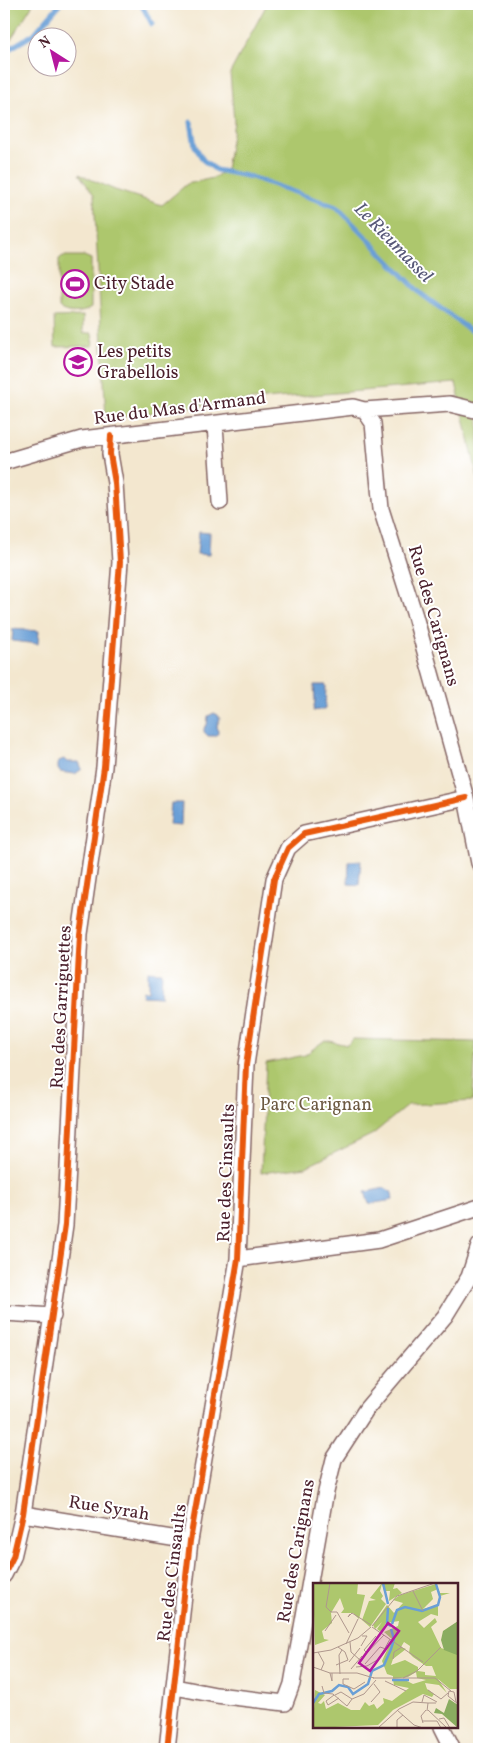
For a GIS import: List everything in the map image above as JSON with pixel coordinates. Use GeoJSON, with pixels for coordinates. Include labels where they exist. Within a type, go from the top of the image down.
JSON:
{"type":"FeatureCollection","features":[{"type":"Feature","properties":{"kind":"street","name":"Rue du Mas d'Armand"},"geometry":{"type":"LineString","coordinates":[[4,462],[82,439],[353,407],[364,410],[450,404],[479,411]]}},
{"type":"Feature","properties":{"kind":"street","name":"Rue des Carignans"},"geometry":{"type":"LineString","coordinates":[[364,410],[373,423],[381,509],[415,616],[466,798],[479,863]]}},
{"type":"Feature","properties":{"kind":"street"},"geometry":{"type":"LineString","coordinates":[[215,424],[220,502]]}},
{"type":"Feature","properties":{"kind":"street","name":"Rue des Garriguettes"},"geometry":{"type":"LineString","coordinates":[[4,1576],[13,1557],[23,1514],[65,1225],[80,934],[104,767],[120,562],[115,483],[110,454],[111,436]]}},
{"type":"Feature","properties":{"kind":"street","name":"Rue des Cinsaults"},"geometry":{"type":"LineString","coordinates":[[175,1687],[190,1541],[238,1259],[246,1066],[274,879],[288,848],[304,834],[466,798]]}},
{"type":"Feature","properties":{"kind":"street"},"geometry":{"type":"LineString","coordinates":[[238,1259],[379,1240],[479,1207]]}},
{"type":"Feature","properties":{"kind":"street","name":"Rue des Carignans"},"geometry":{"type":"LineString","coordinates":[[175,1687],[216,1695],[285,1703],[292,1684],[326,1490],[334,1460],[367,1408],[446,1316],[469,1277],[479,1246]]}},
{"type":"Feature","properties":{"kind":"street"},"geometry":{"type":"LineString","coordinates":[[4,1313],[53,1316]]}},
{"type":"Feature","properties":{"kind":"street","name":"Rue Syrah"},"geometry":{"type":"LineString","coordinates":[[23,1514],[190,1541]]}},
{"type":"Feature","properties":{"kind":"street"},"geometry":{"type":"LineString","coordinates":[[167,1749],[175,1687]]}},
{"type":"Feature","properties":{"kind":"street"},"geometry":{"type":"LineString","coordinates":[[442,1728],[453,1749]]}},
{"type":"Feature","properties":{"kind":"green space"},"geometry":{"type":"Polygon","coordinates":[[[4,4],[33,4],[4,50],[4,4]]]}},
{"type":"Feature","properties":{"kind":"green space"},"geometry":{"type":"Polygon","coordinates":[[[267,4],[479,4],[479,483],[456,383],[229,402],[106,419],[94,195],[79,174],[115,190],[162,205],[187,184],[213,178],[226,170],[234,122],[230,73],[267,4]]]}},
{"type":"Feature","properties":{"kind":"green space","name":"City Stade"},"geometry":{"type":"Polygon","coordinates":[[[63,256],[84,256],[91,259],[91,308],[88,310],[70,312],[59,308],[59,259],[63,256]]]}},
{"type":"Feature","properties":{"kind":"green space"},"geometry":{"type":"Polygon","coordinates":[[[83,316],[83,333],[92,333],[93,346],[55,347],[54,317],[83,316]]]}},
{"type":"Feature","properties":{"kind":"green space","name":"Parc Carignan"},"geometry":{"type":"Polygon","coordinates":[[[353,1039],[476,1042],[473,1101],[408,1105],[373,1134],[306,1167],[261,1173],[266,1063],[305,1055],[325,1040],[347,1045],[353,1039]]]}},
{"type":"Feature","properties":{"kind":"water"},"geometry":{"type":"Polygon","coordinates":[[[199,532],[210,533],[209,555],[197,554],[199,532]]]}},
{"type":"Feature","properties":{"kind":"water"},"geometry":{"type":"Polygon","coordinates":[[[13,629],[39,631],[38,644],[12,641],[13,629]]]}},
{"type":"Feature","properties":{"kind":"water"},"geometry":{"type":"Polygon","coordinates":[[[314,685],[326,685],[325,709],[313,711],[315,701],[314,685]]]}},
{"type":"Feature","properties":{"kind":"water"},"geometry":{"type":"Polygon","coordinates":[[[214,713],[220,719],[217,725],[218,733],[216,736],[208,736],[204,732],[204,728],[207,725],[208,716],[214,713]]]}},
{"type":"Feature","properties":{"kind":"water"},"geometry":{"type":"Polygon","coordinates":[[[64,759],[67,762],[79,762],[82,769],[75,774],[60,772],[58,763],[64,759]]]}},
{"type":"Feature","properties":{"kind":"water"},"geometry":{"type":"Polygon","coordinates":[[[171,803],[182,803],[181,826],[169,825],[171,803]]]}},
{"type":"Feature","properties":{"kind":"water"},"geometry":{"type":"Polygon","coordinates":[[[349,861],[361,861],[359,885],[348,884],[349,861]]]}},
{"type":"Feature","properties":{"kind":"water"},"geometry":{"type":"Polygon","coordinates":[[[148,971],[162,972],[161,997],[142,996],[143,991],[148,991],[148,971]]]}},
{"type":"Feature","properties":{"kind":"water"},"geometry":{"type":"Polygon","coordinates":[[[385,1188],[392,1192],[393,1200],[369,1204],[365,1192],[385,1188]]]}},
{"type":"Feature","properties":{"kind":"waterway","name":"Le Rieumassel"},"geometry":{"type":"LineString","coordinates":[[4,52],[34,34],[60,4]]}},
{"type":"Feature","properties":{"kind":"waterway","name":"Le Rieumassel"},"geometry":{"type":"LineString","coordinates":[[141,4],[152,24]]}},
{"type":"Feature","properties":{"kind":"waterway","name":"Le Rieumassel"},"geometry":{"type":"LineString","coordinates":[[191,122],[195,146],[203,160],[216,170],[251,177],[337,207],[420,293],[479,337]]}},
{"type":"Feature","properties":{"kind":"cycle path"},"geometry":{"type":"LineString","coordinates":[[4,1575],[13,1557],[23,1514],[65,1225],[80,934],[104,767],[120,562],[115,483],[110,454],[111,436]]}},
{"type":"Feature","properties":{"kind":"cycle path"},"geometry":{"type":"LineString","coordinates":[[167,1749],[190,1541],[238,1259],[246,1065],[274,879],[288,848],[304,834],[466,798]]}},
{"type":"Feature","properties":{"kind":"place","name":"City Stade"},"geometry":{"type":"Point","coordinates":[75,284]}},
{"type":"Feature","properties":{"kind":"place","name":"Les petits Grabellois"},"geometry":{"type":"Point","coordinates":[78,362]}}]}
